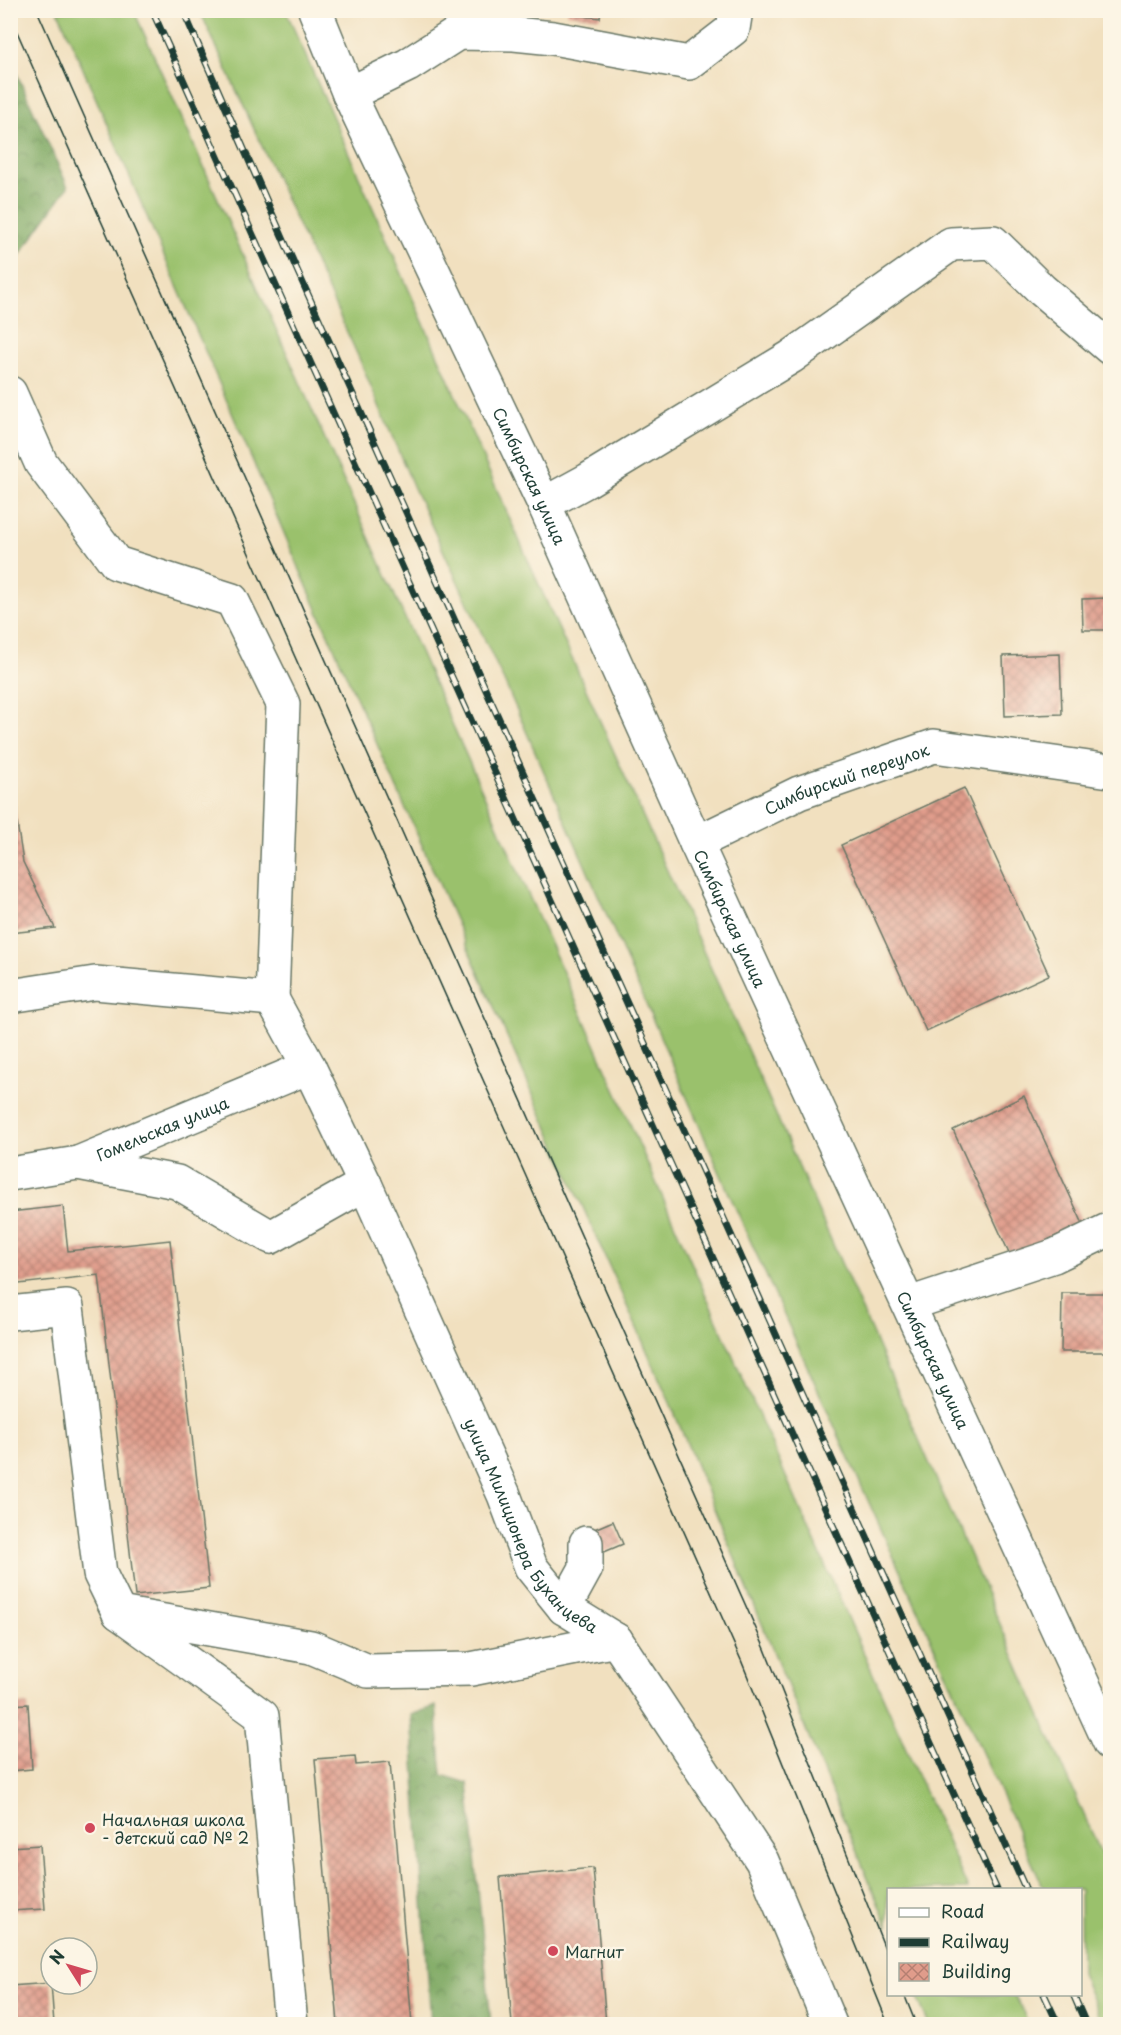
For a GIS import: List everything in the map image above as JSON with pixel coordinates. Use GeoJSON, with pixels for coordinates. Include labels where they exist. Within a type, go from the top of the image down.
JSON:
{"type":"FeatureCollection","features":[{"type":"Feature","properties":{"kind":"street","name":"Симбирская улица"},"geometry":{"type":"LineString","coordinates":[[315,10],[349,94],[544,504],[696,843],[1110,1743]]}},
{"type":"Feature","properties":{"kind":"street"},"geometry":{"type":"LineString","coordinates":[[349,94],[408,65],[462,22],[514,34],[554,38],[689,63],[733,29],[736,10]]}},
{"type":"Feature","properties":{"kind":"street"},"geometry":{"type":"LineString","coordinates":[[544,504],[588,480],[791,357],[951,244],[993,242],[1042,290],[1110,348]]}},
{"type":"Feature","properties":{"kind":"street"},"geometry":{"type":"LineString","coordinates":[[10,393],[41,463],[116,562],[232,600],[283,704],[272,999],[95,982],[10,996]]}},
{"type":"Feature","properties":{"kind":"street","name":"Симбирский переулок"},"geometry":{"type":"LineString","coordinates":[[696,843],[799,793],[934,746],[1110,771]]}},
{"type":"Feature","properties":{"kind":"street","name":"улица Милиционера Буханцева"},"geometry":{"type":"LineString","coordinates":[[272,999],[309,1067],[365,1184],[504,1496],[531,1567],[564,1608],[616,1640],[762,1861],[830,2025]]}},
{"type":"Feature","properties":{"kind":"street","name":"Гомельская улица"},"geometry":{"type":"LineString","coordinates":[[10,1174],[78,1163],[309,1067]]}},
{"type":"Feature","properties":{"kind":"street"},"geometry":{"type":"LineString","coordinates":[[78,1163],[177,1182],[271,1237],[365,1184]]}},
{"type":"Feature","properties":{"kind":"street"},"geometry":{"type":"LineString","coordinates":[[909,1304],[1054,1256],[1110,1229]]}},
{"type":"Feature","properties":{"kind":"street"},"geometry":{"type":"LineString","coordinates":[[10,1313],[67,1307],[100,1574],[119,1613],[262,1716],[291,2025]]}},
{"type":"Feature","properties":{"kind":"street"},"geometry":{"type":"LineString","coordinates":[[564,1608],[586,1568],[586,1543]]}},
{"type":"Feature","properties":{"kind":"street"},"geometry":{"type":"LineString","coordinates":[[119,1613],[311,1647],[369,1671],[471,1669],[616,1640]]}},
{"type":"Feature","properties":{"kind":"green space"},"geometry":{"type":"Polygon","coordinates":[[[58,11],[134,11],[575,999],[968,1888],[887,1888],[887,1925],[671,1405],[316,607],[58,11]]]}},
{"type":"Feature","properties":{"kind":"green space"},"geometry":{"type":"Polygon","coordinates":[[[200,11],[286,11],[535,576],[740,1033],[1110,1874],[1110,2024],[1103,2024],[1082,1975],[1082,1888],[1044,1888],[731,1198],[505,683],[414,488],[358,356],[200,11]]]}},
{"type":"Feature","properties":{"kind":"green space"},"geometry":{"type":"Polygon","coordinates":[[[11,61],[68,187],[16,260],[10,258],[11,61]]]}},
{"type":"Feature","properties":{"kind":"green space"},"geometry":{"type":"Polygon","coordinates":[[[436,1706],[442,1775],[468,1783],[491,2024],[431,2024],[411,1715],[436,1706]]]}},
{"type":"Feature","properties":{"kind":"green space"},"geometry":{"type":"Polygon","coordinates":[[[916,1996],[1015,1996],[1029,2024],[929,2024],[916,1996]]]}},
{"type":"Feature","properties":{"kind":"building"},"geometry":{"type":"Polygon","coordinates":[[[568,10],[601,10],[600,18],[567,14],[568,10]]]}},
{"type":"Feature","properties":{"kind":"building"},"geometry":{"type":"Polygon","coordinates":[[[1107,598],[1107,630],[1083,630],[1082,599],[1107,598]]]}},
{"type":"Feature","properties":{"kind":"building"},"geometry":{"type":"Polygon","coordinates":[[[1060,654],[1062,714],[1005,716],[1003,656],[1060,654]]]}},
{"type":"Feature","properties":{"kind":"building"},"geometry":{"type":"Polygon","coordinates":[[[10,777],[23,862],[55,928],[10,933],[10,777]]]}},
{"type":"Feature","properties":{"kind":"building"},"geometry":{"type":"Polygon","coordinates":[[[964,788],[1049,975],[926,1031],[841,845],[964,788]]]}},
{"type":"Feature","properties":{"kind":"building"},"geometry":{"type":"Polygon","coordinates":[[[1024,1096],[1083,1224],[1011,1257],[953,1130],[1024,1096]]]}},
{"type":"Feature","properties":{"kind":"building"},"geometry":{"type":"Polygon","coordinates":[[[63,1206],[68,1251],[170,1240],[209,1588],[135,1596],[99,1275],[10,1285],[10,1212],[63,1206]]]}},
{"type":"Feature","properties":{"kind":"building"},"geometry":{"type":"Polygon","coordinates":[[[1062,1293],[1110,1293],[1110,1352],[1061,1352],[1062,1293]]]}},
{"type":"Feature","properties":{"kind":"building"},"geometry":{"type":"Polygon","coordinates":[[[613,1521],[623,1544],[602,1553],[592,1530],[613,1521]]]}},
{"type":"Feature","properties":{"kind":"building"},"geometry":{"type":"Polygon","coordinates":[[[28,1704],[32,1769],[10,1771],[10,1705],[28,1704]]]}},
{"type":"Feature","properties":{"kind":"building"},"geometry":{"type":"Polygon","coordinates":[[[355,1756],[356,1765],[390,1762],[412,2024],[338,2024],[315,1759],[355,1756]]]}},
{"type":"Feature","properties":{"kind":"building"},"geometry":{"type":"Polygon","coordinates":[[[40,1845],[45,1909],[10,1911],[10,1847],[40,1845]]]}},
{"type":"Feature","properties":{"kind":"building","name":"Магнит"},"geometry":{"type":"Polygon","coordinates":[[[593,1868],[606,2024],[512,2024],[500,1877],[593,1868]]]}},
{"type":"Feature","properties":{"kind":"building"},"geometry":{"type":"Polygon","coordinates":[[[39,1984],[39,1996],[52,1996],[54,2024],[10,2024],[10,1986],[39,1984]]]}},
{"type":"Feature","properties":{"kind":"tram line"},"geometry":{"type":"LineString","coordinates":[[37,10],[765,1649],[887,1954]]}},
{"type":"Feature","properties":{"kind":"tram line"},"geometry":{"type":"LineString","coordinates":[[10,16],[741,1660],[888,2024]]}},
{"type":"Feature","properties":{"kind":"tram line"},"geometry":{"type":"LineString","coordinates":[[905,1996],[916,2024]]}},
{"type":"Feature","properties":{"kind":"railway"},"geometry":{"type":"LineString","coordinates":[[152,10],[996,1888]]}},
{"type":"Feature","properties":{"kind":"railway"},"geometry":{"type":"LineString","coordinates":[[183,10],[297,270],[1025,1888]]}},
{"type":"Feature","properties":{"kind":"railway"},"geometry":{"type":"LineString","coordinates":[[1045,1996],[1058,2024]]}},
{"type":"Feature","properties":{"kind":"railway"},"geometry":{"type":"LineString","coordinates":[[1074,1996],[1086,2024]]}},
{"type":"Feature","properties":{"kind":"place","name":"Начальная школа - детский сад № 2"},"geometry":{"type":"Point","coordinates":[90,1828]}},
{"type":"Feature","properties":{"kind":"place","name":"Магнит"},"geometry":{"type":"Point","coordinates":[553,1951]}}]}
